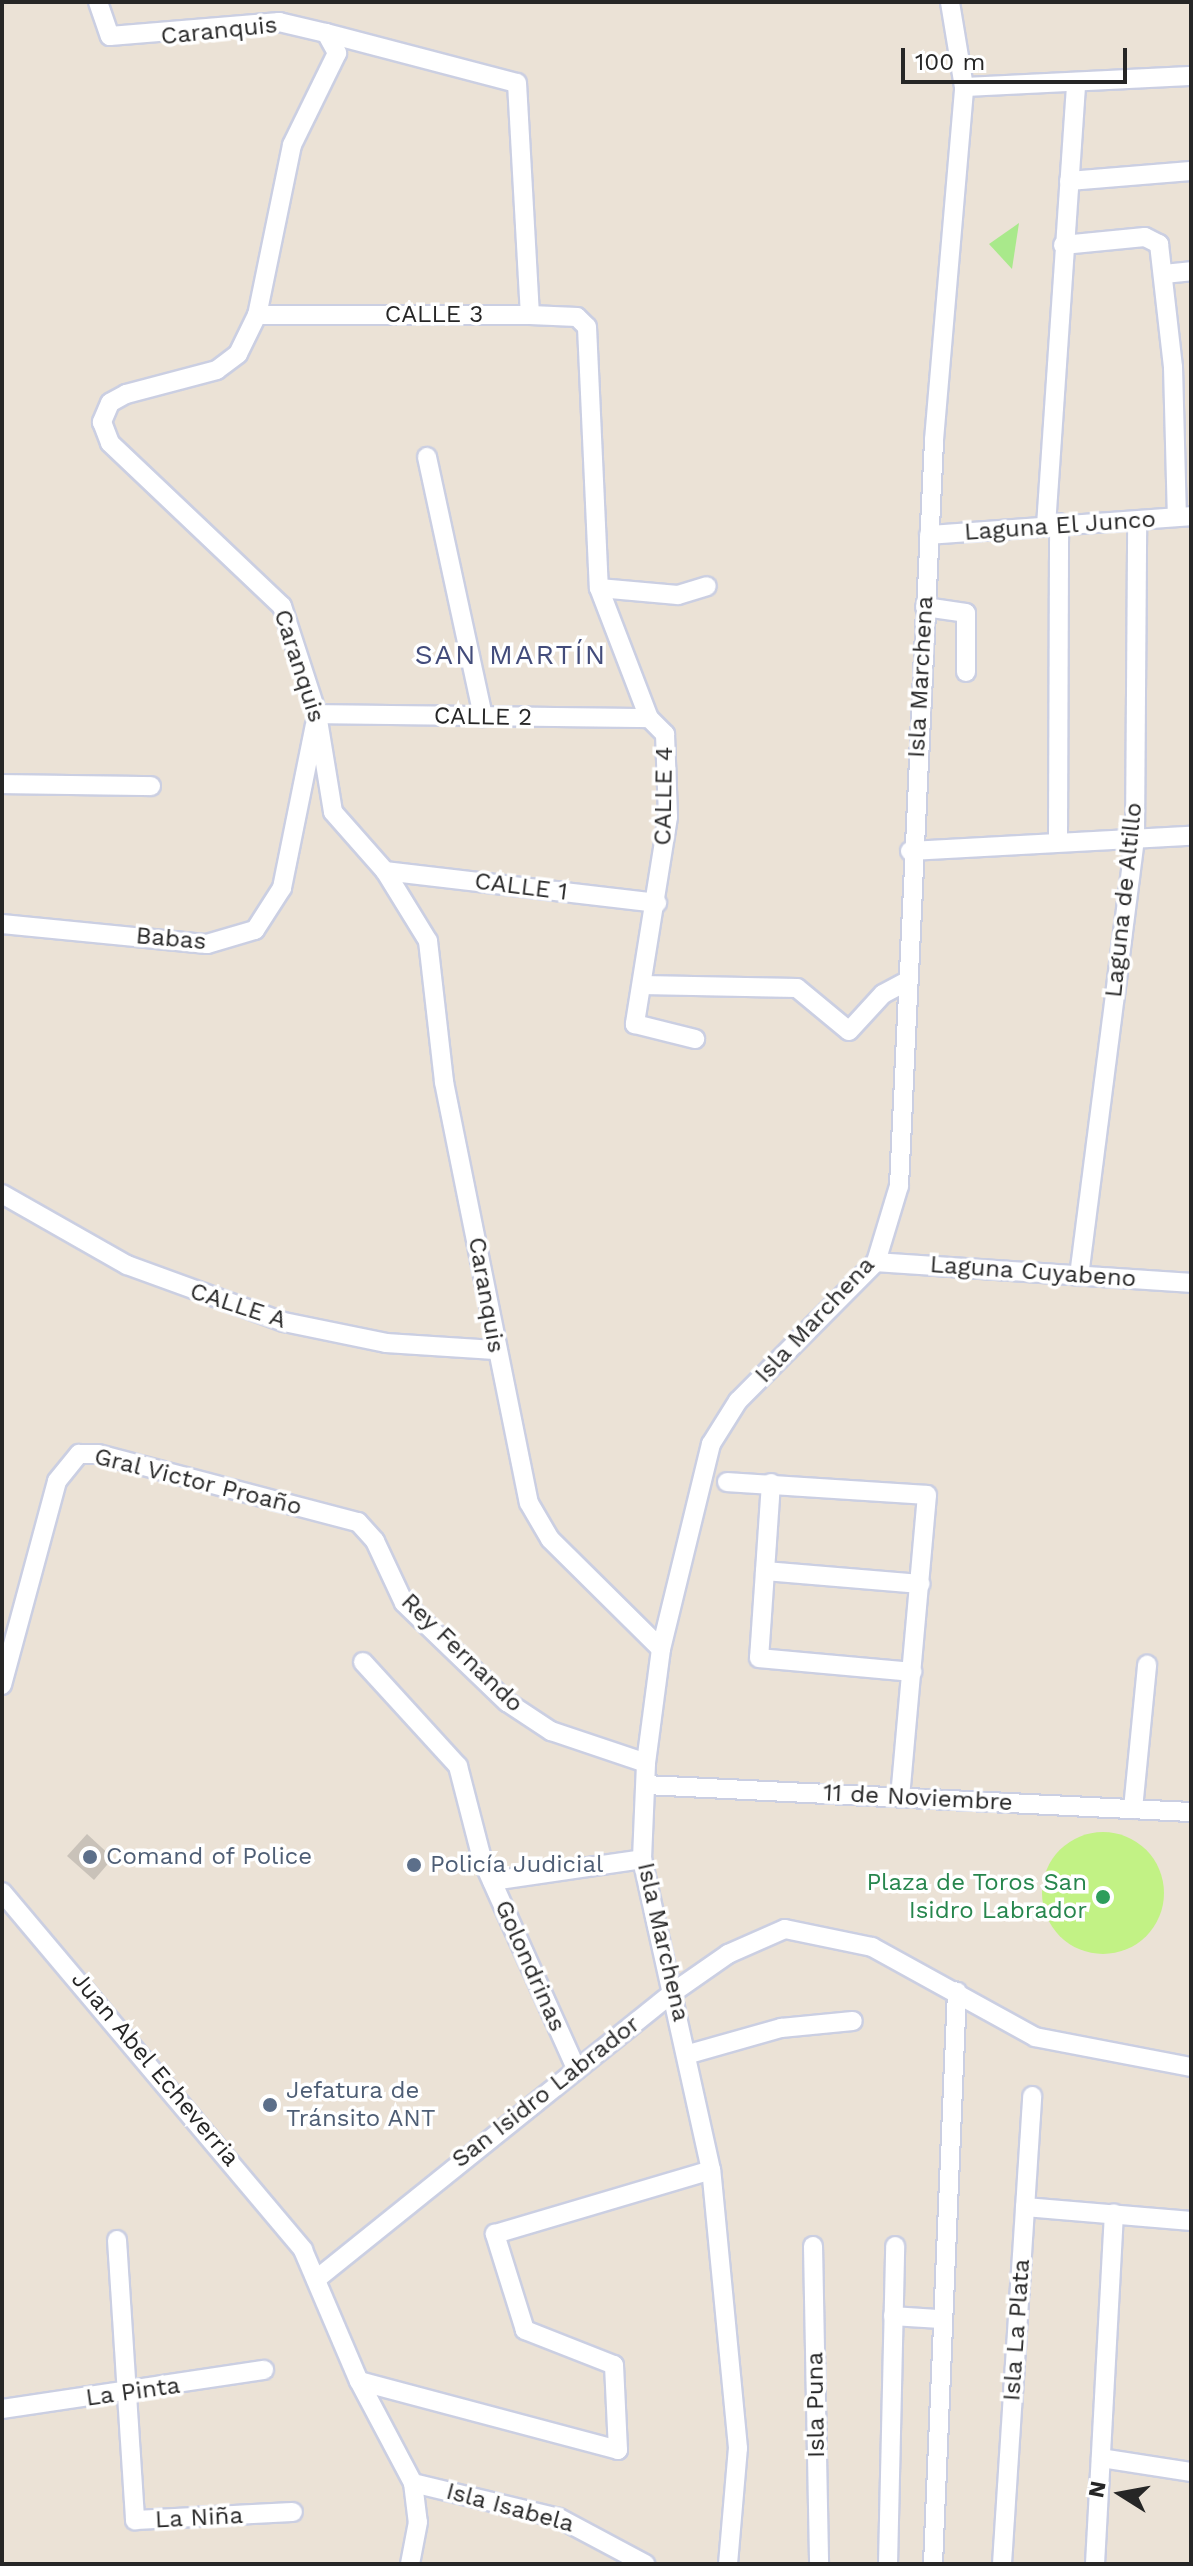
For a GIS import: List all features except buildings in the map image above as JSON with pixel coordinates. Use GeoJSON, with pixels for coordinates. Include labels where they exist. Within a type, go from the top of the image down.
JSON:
{"type":"FeatureCollection","features":[{"type":"Feature","properties":{"kind":"street","name":"Isla Marchena"},"geometry":{"type":"LineString","coordinates":[[728,2564],[738,2448],[711,2170],[689,2054],[642,1859],[646,1763],[661,1649],[711,1444],[738,1401],[876,1262],[901,1172],[910,851],[929,535],[964,87],[950,2]]}},
{"type":"Feature","properties":{"kind":"street","name":"Caranquis"},"geometry":{"type":"LineString","coordinates":[[95,4],[110,36],[279,22],[326,33],[337,53],[334,70],[288,161],[257,315],[228,364],[126,394],[110,403],[102,422],[110,443],[169,503],[273,593],[317,714],[333,812],[385,871],[428,941],[435,967],[444,1082],[495,1350],[529,1503],[550,1539],[661,1649]]}},
{"type":"Feature","properties":{"kind":"street"},"geometry":{"type":"LineString","coordinates":[[326,33],[517,83],[530,315]]}},
{"type":"Feature","properties":{"kind":"street"},"geometry":{"type":"LineString","coordinates":[[964,87],[1191,76]]}},
{"type":"Feature","properties":{"kind":"street"},"geometry":{"type":"LineString","coordinates":[[1058,838],[1053,525],[1063,245],[1076,83]]}},
{"type":"Feature","properties":{"kind":"street"},"geometry":{"type":"LineString","coordinates":[[1069,181],[1191,171]]}},
{"type":"Feature","properties":{"kind":"street"},"geometry":{"type":"LineString","coordinates":[[1063,245],[1145,237],[1159,244],[1182,366],[1184,516]]}},
{"type":"Feature","properties":{"kind":"street"},"geometry":{"type":"LineString","coordinates":[[1164,274],[1191,271]]}},
{"type":"Feature","properties":{"kind":"street","name":"CALLE 3"},"geometry":{"type":"LineString","coordinates":[[257,315],[530,315],[580,318],[589,346]]}},
{"type":"Feature","properties":{"kind":"street","name":"CALLE 4"},"geometry":{"type":"LineString","coordinates":[[589,346],[599,588],[649,718],[665,734],[666,748],[668,817],[657,903],[635,1020],[639,1029],[695,1039]]}},
{"type":"Feature","properties":{"kind":"street"},"geometry":{"type":"LineString","coordinates":[[427,457],[483,717]]}},
{"type":"Feature","properties":{"kind":"street","name":"Laguna El Junco"},"geometry":{"type":"LineString","coordinates":[[929,535],[1137,522],[1184,516]]}},
{"type":"Feature","properties":{"kind":"street","name":"Laguna de Altillo"},"geometry":{"type":"LineString","coordinates":[[1079,1276],[1135,836],[1137,522]]}},
{"type":"Feature","properties":{"kind":"street"},"geometry":{"type":"LineString","coordinates":[[599,588],[678,595],[707,586]]}},
{"type":"Feature","properties":{"kind":"street"},"geometry":{"type":"LineString","coordinates":[[925,607],[966,613],[966,672]]}},
{"type":"Feature","properties":{"kind":"street","name":"CALLE 2"},"geometry":{"type":"LineString","coordinates":[[317,714],[649,718]]}},
{"type":"Feature","properties":{"kind":"street","name":"Babas"},"geometry":{"type":"LineString","coordinates":[[2,924],[207,944],[255,930],[282,888],[317,714]]}},
{"type":"Feature","properties":{"kind":"street"},"geometry":{"type":"LineString","coordinates":[[2,784],[151,786]]}},
{"type":"Feature","properties":{"kind":"street"},"geometry":{"type":"LineString","coordinates":[[910,851],[1058,838],[1191,836]]}},
{"type":"Feature","properties":{"kind":"street","name":"CALLE 1"},"geometry":{"type":"LineString","coordinates":[[385,871],[657,903]]}},
{"type":"Feature","properties":{"kind":"street"},"geometry":{"type":"LineString","coordinates":[[642,985],[801,989],[849,1031],[886,991],[906,982]]}},
{"type":"Feature","properties":{"kind":"street","name":"CALLE A"},"geometry":{"type":"LineString","coordinates":[[2,1194],[127,1265],[284,1322],[386,1343],[495,1350]]}},
{"type":"Feature","properties":{"kind":"street","name":"Laguna Cuyabeno"},"geometry":{"type":"LineString","coordinates":[[876,1262],[1191,1283]]}},
{"type":"Feature","properties":{"kind":"street","name":"Gral Victor Proaño"},"geometry":{"type":"LineString","coordinates":[[8,1622],[57,1481],[79,1454],[358,1522]]}},
{"type":"Feature","properties":{"kind":"street"},"geometry":{"type":"LineString","coordinates":[[727,1482],[924,1490],[930,1500],[900,1796]]}},
{"type":"Feature","properties":{"kind":"street"},"geometry":{"type":"LineString","coordinates":[[771,1483],[759,1658],[912,1672]]}},
{"type":"Feature","properties":{"kind":"street","name":"Rey Fernando"},"geometry":{"type":"LineString","coordinates":[[358,1522],[375,1541],[404,1603],[507,1702],[551,1731],[646,1763]]}},
{"type":"Feature","properties":{"kind":"street"},"geometry":{"type":"LineString","coordinates":[[765,1571],[920,1584]]}},
{"type":"Feature","properties":{"kind":"street"},"geometry":{"type":"LineString","coordinates":[[2,1685],[8,1622]]}},
{"type":"Feature","properties":{"kind":"street","name":"Golondrinas"},"geometry":{"type":"LineString","coordinates":[[363,1662],[458,1766],[492,1881],[577,2070]]}},
{"type":"Feature","properties":{"kind":"street"},"geometry":{"type":"LineString","coordinates":[[1133,1809],[1147,1665]]}},
{"type":"Feature","properties":{"kind":"street","name":"11 de Noviembre"},"geometry":{"type":"LineString","coordinates":[[646,1785],[1191,1812]]}},
{"type":"Feature","properties":{"kind":"street"},"geometry":{"type":"LineString","coordinates":[[492,1881],[642,1859]]}},
{"type":"Feature","properties":{"kind":"street","name":"Juan Abel Echeverria"},"geometry":{"type":"LineString","coordinates":[[2,1892],[303,2250],[319,2277],[359,2381],[413,2483]]}},
{"type":"Feature","properties":{"kind":"street","name":"San Isidro Labrador"},"geometry":{"type":"LineString","coordinates":[[319,2277],[675,1991],[728,1954],[785,1929],[872,1947],[1035,2037],[1191,2067]]}},
{"type":"Feature","properties":{"kind":"street"},"geometry":{"type":"LineString","coordinates":[[933,2564],[940,2319],[957,1992]]}},
{"type":"Feature","properties":{"kind":"street"},"geometry":{"type":"LineString","coordinates":[[689,2054],[781,2028],[853,2021]]}},
{"type":"Feature","properties":{"kind":"street","name":"Isla La Plata"},"geometry":{"type":"LineString","coordinates":[[1002,2564],[1032,2096]]}},
{"type":"Feature","properties":{"kind":"street"},"geometry":{"type":"LineString","coordinates":[[359,2381],[618,2450],[612,2361],[525,2330],[495,2234],[711,2170]]}},
{"type":"Feature","properties":{"kind":"street"},"geometry":{"type":"LineString","coordinates":[[1025,2207],[1191,2221]]}},
{"type":"Feature","properties":{"kind":"street"},"geometry":{"type":"LineString","coordinates":[[1095,2564],[1114,2214]]}},
{"type":"Feature","properties":{"kind":"street"},"geometry":{"type":"LineString","coordinates":[[117,2240],[128,2394]]}},
{"type":"Feature","properties":{"kind":"street","name":"Isla Puna"},"geometry":{"type":"LineString","coordinates":[[813,2246],[819,2564]]}},
{"type":"Feature","properties":{"kind":"street"},"geometry":{"type":"LineString","coordinates":[[888,2564],[895,2246]]}},
{"type":"Feature","properties":{"kind":"street"},"geometry":{"type":"LineString","coordinates":[[893,2316],[940,2319]]}},
{"type":"Feature","properties":{"kind":"street","name":"La Pinta"},"geometry":{"type":"LineString","coordinates":[[2,2409],[128,2394],[264,2370]]}},
{"type":"Feature","properties":{"kind":"street","name":"La Niña"},"geometry":{"type":"LineString","coordinates":[[128,2394],[135,2520],[293,2512]]}},
{"type":"Feature","properties":{"kind":"street"},"geometry":{"type":"LineString","coordinates":[[1101,2458],[1191,2472]]}},
{"type":"Feature","properties":{"kind":"street"},"geometry":{"type":"LineString","coordinates":[[410,2564],[418,2522],[413,2483]]}},
{"type":"Feature","properties":{"kind":"street","name":"Isla Isabela"},"geometry":{"type":"LineString","coordinates":[[413,2483],[559,2518],[645,2564]]}},
{"type":"Feature","properties":{"kind":"green space"},"geometry":{"type":"Polygon","coordinates":[[[1019,223],[1012,269],[989,244],[1019,223]]]}},
{"type":"Feature","properties":{"kind":"green space","name":"Plaza de Toros San Isidro Labrador"},"geometry":{"type":"Polygon","coordinates":[[[1103,1832],[1126,1836],[1146,1850],[1160,1870],[1164,1893],[1160,1916],[1146,1936],[1126,1950],[1103,1954],[1080,1950],[1060,1936],[1046,1916],[1042,1893],[1046,1870],[1060,1850],[1080,1836],[1103,1832]]]}},
{"type":"Feature","properties":{"kind":"place","name":"Comand of Police"},"geometry":{"type":"Point","coordinates":[90,1857]}},
{"type":"Feature","properties":{"kind":"place","name":"Policía Judicial"},"geometry":{"type":"Point","coordinates":[414,1865]}},
{"type":"Feature","properties":{"kind":"place","name":"Plaza de Toros San Isidro Labrador"},"geometry":{"type":"Point","coordinates":[1103,1897]}},
{"type":"Feature","properties":{"kind":"place","name":"Jefatura de Tránsito ANT"},"geometry":{"type":"Point","coordinates":[270,2105]}},
{"type":"Feature","properties":{"kind":"district","name":"SAN MARTÍN"},"geometry":{"type":"Point","coordinates":[511,655]}}]}
